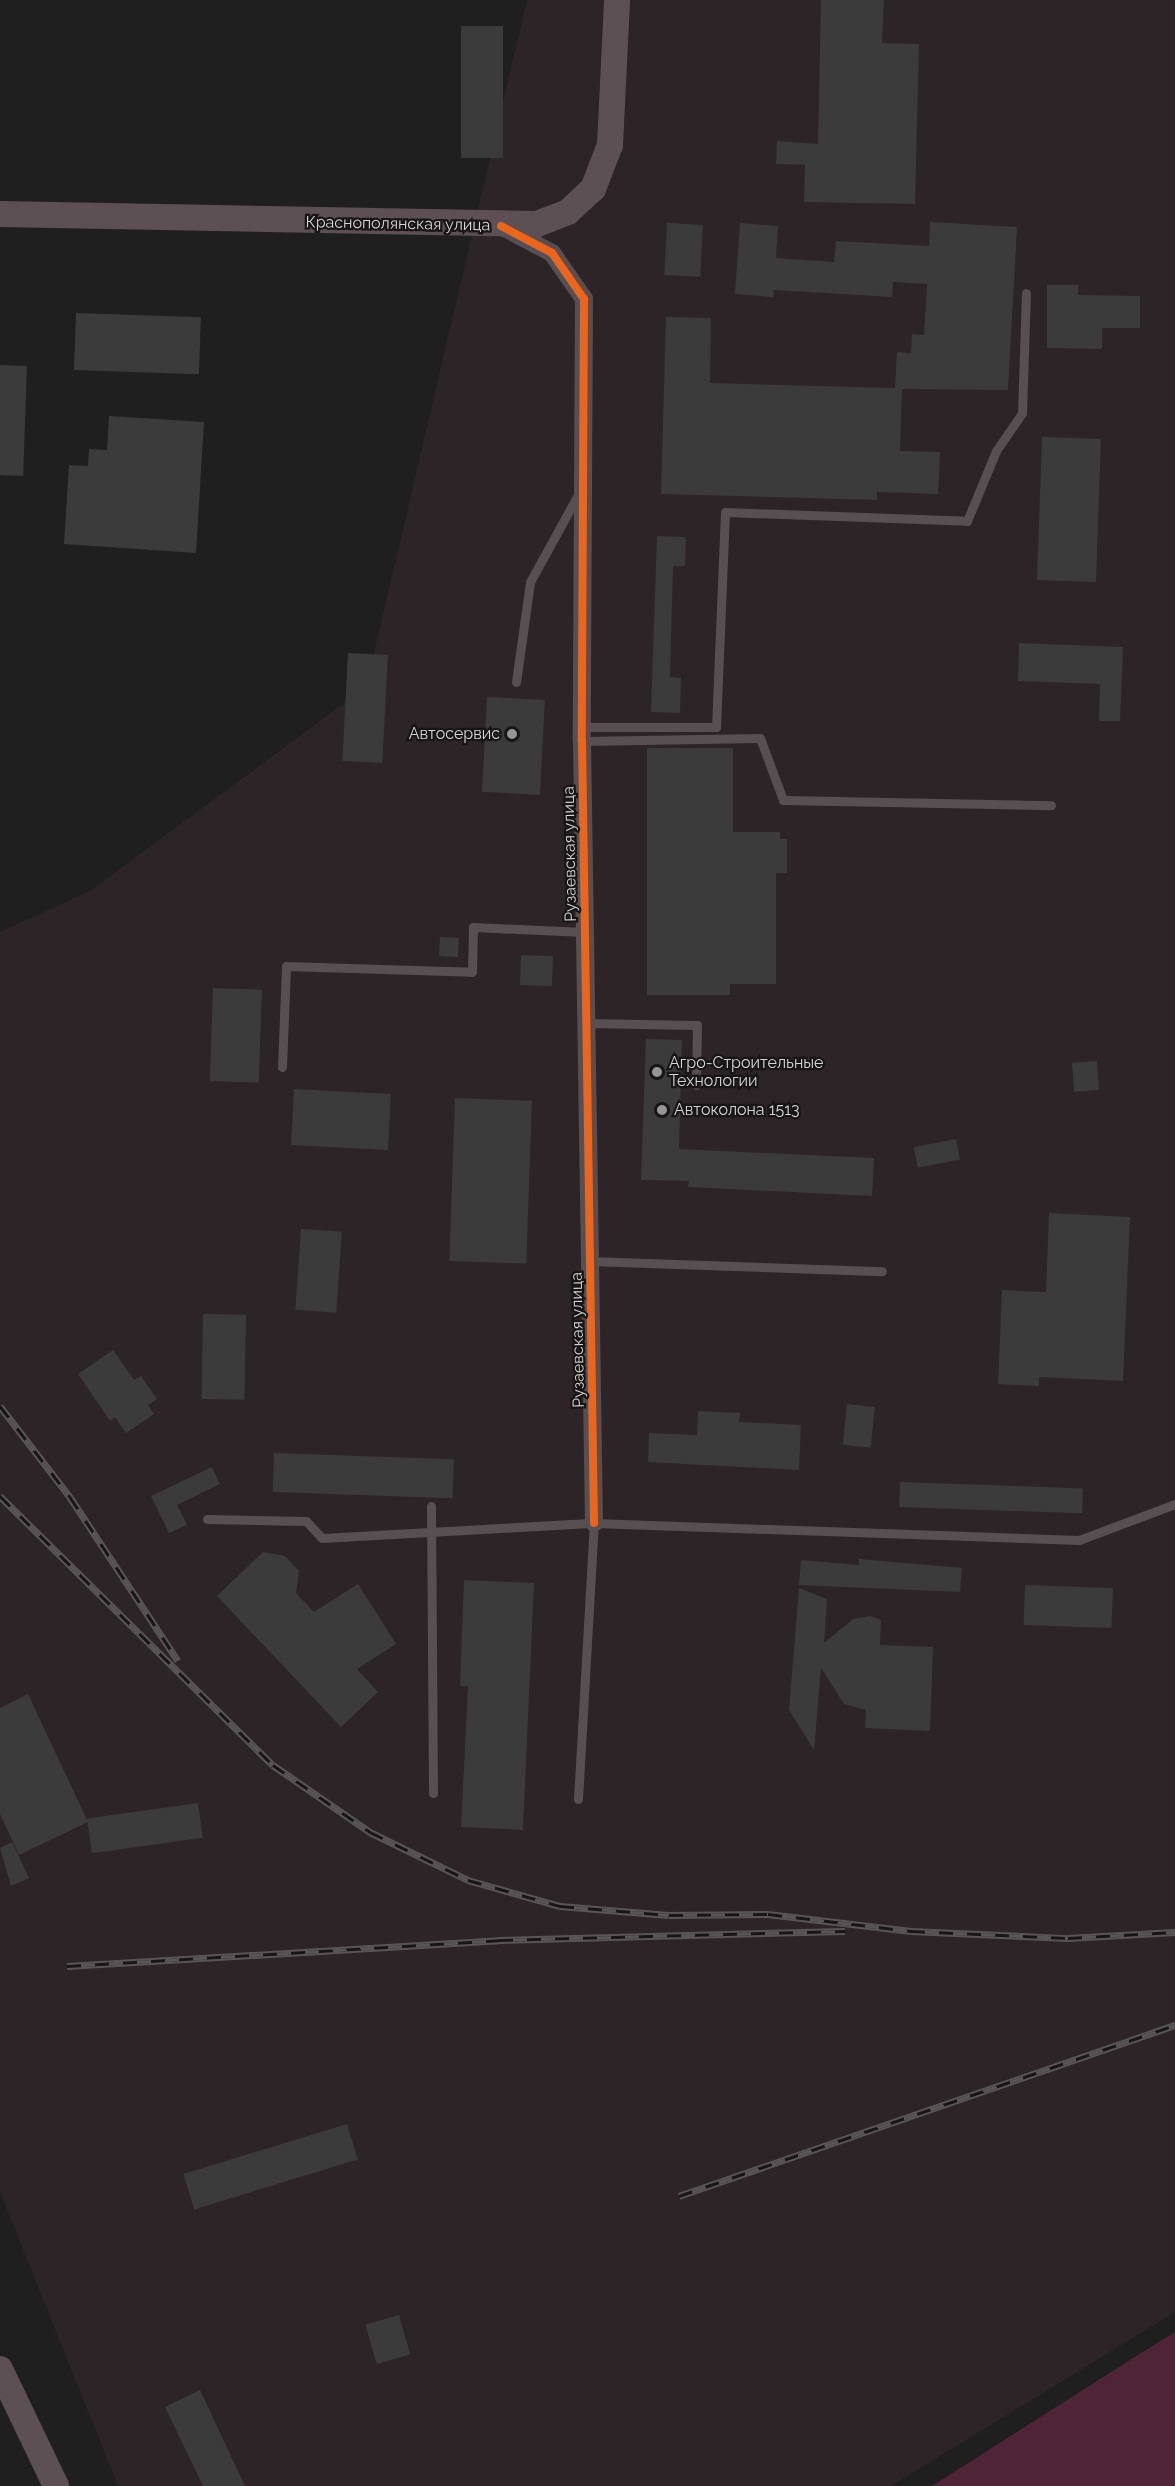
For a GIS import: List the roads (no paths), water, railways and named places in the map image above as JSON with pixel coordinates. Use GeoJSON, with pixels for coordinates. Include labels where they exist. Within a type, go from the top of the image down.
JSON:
{"type":"FeatureCollection","features":[{"type":"Feature","properties":{"kind":"street","name":"Краснополянская улица"},"geometry":{"type":"LineString","coordinates":[[0,214],[501,226],[537,224],[568,212],[592,189],[610,145],[617,0]]}},
{"type":"Feature","properties":{"kind":"street","name":"Рузаевская улица"},"geometry":{"type":"LineString","coordinates":[[501,226],[552,252],[584,299],[581,489],[582,734],[594,1523]]}},
{"type":"Feature","properties":{"kind":"street"},"geometry":{"type":"LineString","coordinates":[[0,2369],[57,2486]]}},
{"type":"Feature","properties":{"kind":"lane"},"geometry":{"type":"LineString","coordinates":[[582,734],[716,728],[725,512],[967,521],[996,451],[1022,413],[1026,293]]}},
{"type":"Feature","properties":{"kind":"lane"},"geometry":{"type":"LineString","coordinates":[[516,682],[530,582],[581,489]]}},
{"type":"Feature","properties":{"kind":"lane"},"geometry":{"type":"LineString","coordinates":[[582,734],[760,738],[783,800],[1052,805]]}},
{"type":"Feature","properties":{"kind":"lane"},"geometry":{"type":"LineString","coordinates":[[282,1067],[286,966],[472,972],[472,927],[584,932]]}},
{"type":"Feature","properties":{"kind":"lane"},"geometry":{"type":"LineString","coordinates":[[586,1023],[697,1025],[696,1085]]}},
{"type":"Feature","properties":{"kind":"lane"},"geometry":{"type":"LineString","coordinates":[[590,1261],[882,1271]]}},
{"type":"Feature","properties":{"kind":"lane"},"geometry":{"type":"LineString","coordinates":[[207,1519],[306,1521],[322,1538],[594,1523],[1079,1540],[1175,1504]]}},
{"type":"Feature","properties":{"kind":"lane"},"geometry":{"type":"LineString","coordinates":[[431,1506],[433,1794]]}},
{"type":"Feature","properties":{"kind":"lane"},"geometry":{"type":"LineString","coordinates":[[578,1799],[594,1523]]}},
{"type":"Feature","properties":{"kind":"railway"},"geometry":{"type":"LineString","coordinates":[[0,1406],[70,1497],[178,1661]]}},
{"type":"Feature","properties":{"kind":"railway"},"geometry":{"type":"LineString","coordinates":[[0,1496],[273,1765],[370,1832],[468,1880],[560,1906],[669,1915],[768,1914],[911,1931],[1068,1938],[1175,1932]]}},
{"type":"Feature","properties":{"kind":"railway"},"geometry":{"type":"LineString","coordinates":[[67,1966],[499,1940],[845,1931]]}},
{"type":"Feature","properties":{"kind":"railway"},"geometry":{"type":"LineString","coordinates":[[679,2196],[1175,2025]]}},
{"type":"Feature","properties":{"kind":"place","name":"Автосервис"},"geometry":{"type":"Point","coordinates":[512,734]}},
{"type":"Feature","properties":{"kind":"place","name":"Агро-Строительные Технологии"},"geometry":{"type":"Point","coordinates":[657,1072]}},
{"type":"Feature","properties":{"kind":"place","name":"Автоколона 1513"},"geometry":{"type":"Point","coordinates":[662,1110]}}]}
